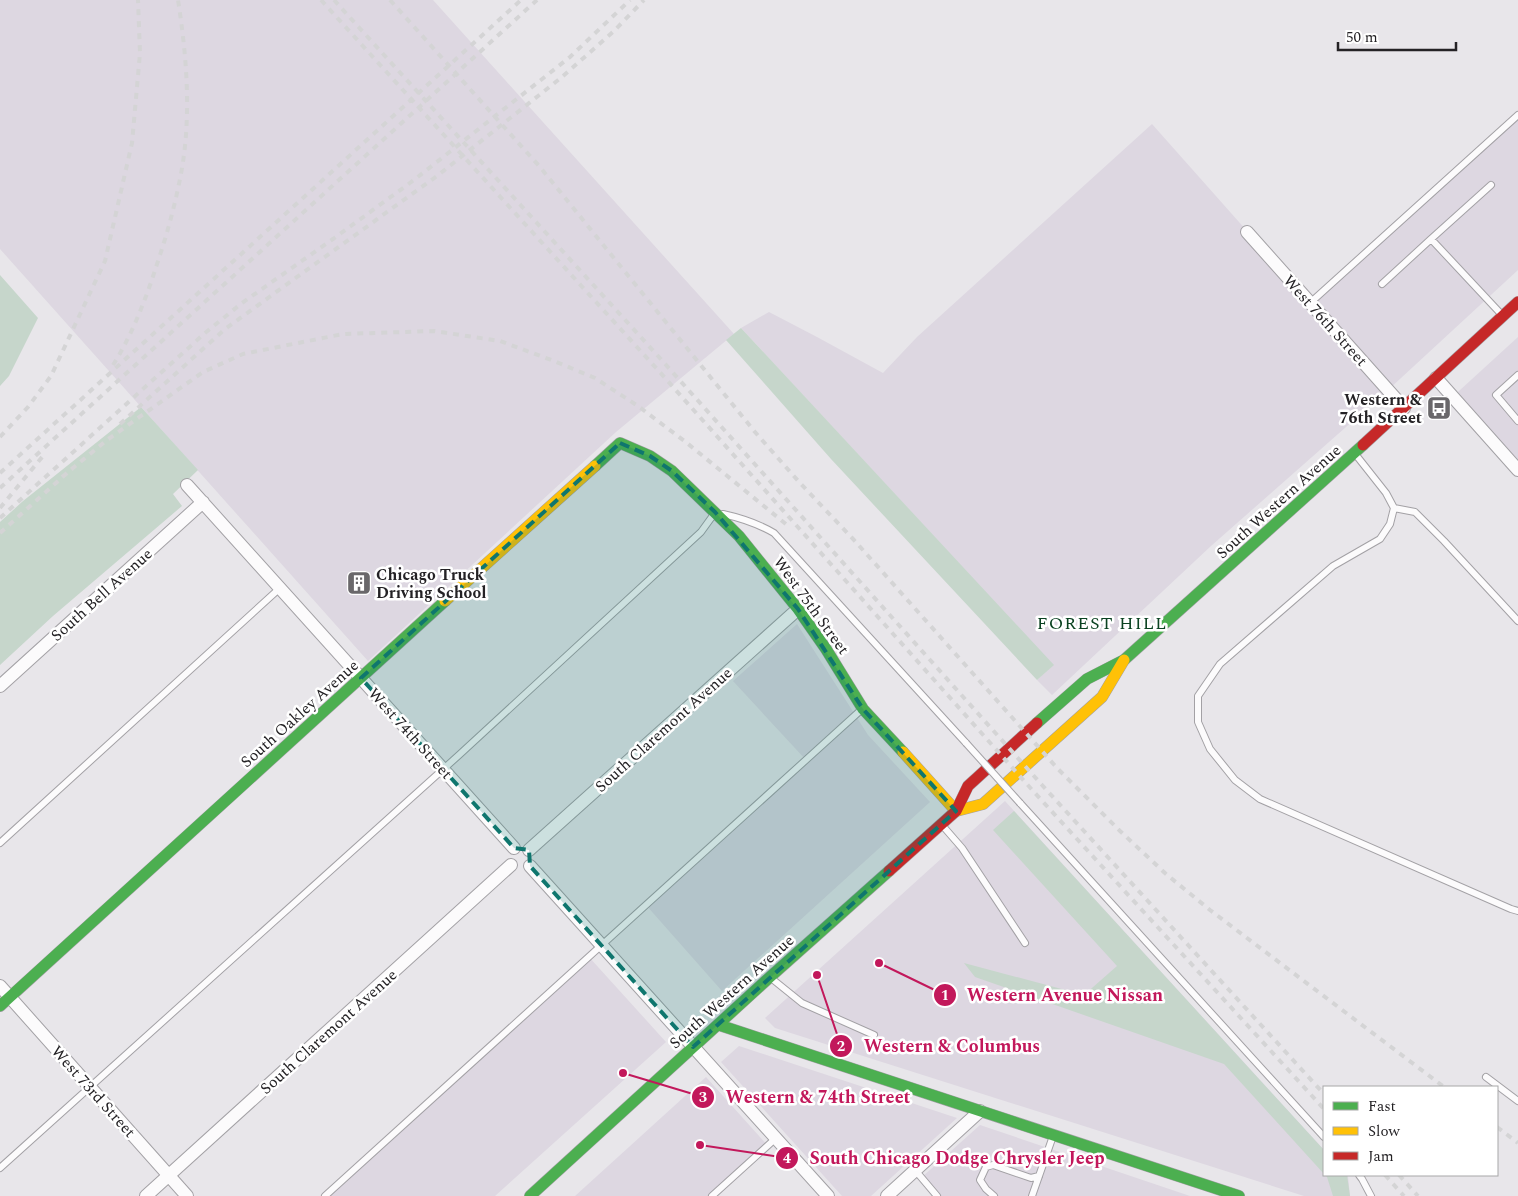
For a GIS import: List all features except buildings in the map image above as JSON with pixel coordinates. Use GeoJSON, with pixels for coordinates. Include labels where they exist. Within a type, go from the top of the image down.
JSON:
{"type":"FeatureCollection","features":[{"type":"Feature","properties":{"kind":"main road","name":"South Western Avenue"},"geometry":{"type":"LineString","coordinates":[[530,1196],[770,977],[956,811],[968,786],[990,766],[1087,679],[1124,660],[1355,454],[1518,302]]}},
{"type":"Feature","properties":{"kind":"main road","name":"West 75th Street"},"geometry":{"type":"LineString","coordinates":[[620,444],[650,456],[672,471],[739,536],[798,609],[826,649],[863,709],[956,811]]}},
{"type":"Feature","properties":{"kind":"main road","name":"South Oakley Avenue"},"geometry":{"type":"LineString","coordinates":[[0,1006],[620,444]]}},
{"type":"Feature","properties":{"kind":"main road","name":"South Western Avenue"},"geometry":{"type":"LineString","coordinates":[[956,811],[983,804],[1102,697],[1124,660]]}},
{"type":"Feature","properties":{"kind":"main road"},"geometry":{"type":"LineString","coordinates":[[719,1024],[1237,1196]]}},
{"type":"Feature","properties":{"kind":"street","name":"West 76th Street"},"geometry":{"type":"LineString","coordinates":[[1247,232],[1404,408]]}},
{"type":"Feature","properties":{"kind":"street"},"geometry":{"type":"LineString","coordinates":[[1436,378],[1518,470]]}},
{"type":"Feature","properties":{"kind":"street","name":"West 74th Street"},"geometry":{"type":"LineString","coordinates":[[187,485],[514,848]]}},
{"type":"Feature","properties":{"kind":"street","name":"South Bell Avenue"},"geometry":{"type":"LineString","coordinates":[[0,686],[203,502]]}},
{"type":"Feature","properties":{"kind":"street","name":"South Claremont Avenue"},"geometry":{"type":"LineString","coordinates":[[529,850],[798,609]]}},
{"type":"Feature","properties":{"kind":"street"},"geometry":{"type":"LineString","coordinates":[[522,846],[529,850],[532,856],[530,866],[527,869],[516,870],[510,865],[508,858],[514,848],[522,846]]}},
{"type":"Feature","properties":{"kind":"street","name":"South Claremont Avenue"},"geometry":{"type":"LineString","coordinates":[[146,1196],[510,865]]}},
{"type":"Feature","properties":{"kind":"street"},"geometry":{"type":"LineString","coordinates":[[530,866],[828,1196]]}},
{"type":"Feature","properties":{"kind":"street","name":"West 73rd Street"},"geometry":{"type":"LineString","coordinates":[[0,986],[187,1196]]}},
{"type":"Feature","properties":{"kind":"street"},"geometry":{"type":"LineString","coordinates":[[887,1196],[980,1111]]}},
{"type":"Feature","properties":{"kind":"lane"},"geometry":{"type":"LineString","coordinates":[[1310,303],[1518,115]]}},
{"type":"Feature","properties":{"kind":"lane"},"geometry":{"type":"LineString","coordinates":[[1382,284],[1491,185]]}},
{"type":"Feature","properties":{"kind":"lane"},"geometry":{"type":"LineString","coordinates":[[1431,239],[1503,316]]}},
{"type":"Feature","properties":{"kind":"lane"},"geometry":{"type":"LineString","coordinates":[[1518,375],[1496,394],[1518,421]]}},
{"type":"Feature","properties":{"kind":"lane"},"geometry":{"type":"LineString","coordinates":[[1355,454],[1386,493],[1394,508],[1390,524],[1380,539],[1333,566],[1220,664],[1198,696],[1198,722],[1210,750],[1236,780],[1260,798],[1518,911]]}},
{"type":"Feature","properties":{"kind":"lane"},"geometry":{"type":"LineString","coordinates":[[1394,508],[1415,512],[1518,621]]}},
{"type":"Feature","properties":{"kind":"lane"},"geometry":{"type":"LineString","coordinates":[[0,1168],[443,769],[700,532],[715,512],[746,519],[774,533],[1323,1136]]}},
{"type":"Feature","properties":{"kind":"lane"},"geometry":{"type":"LineString","coordinates":[[0,843],[280,588]]}},
{"type":"Feature","properties":{"kind":"lane"},"geometry":{"type":"LineString","coordinates":[[325,1196],[863,709]]}},
{"type":"Feature","properties":{"kind":"lane"},"geometry":{"type":"LineString","coordinates":[[942,824],[962,848],[1025,943]]}},
{"type":"Feature","properties":{"kind":"lane"},"geometry":{"type":"LineString","coordinates":[[770,977],[802,1003],[874,1035]]}},
{"type":"Feature","properties":{"kind":"lane"},"geometry":{"type":"LineString","coordinates":[[1486,1078],[1498,1086]]}},
{"type":"Feature","properties":{"kind":"lane"},"geometry":{"type":"LineString","coordinates":[[1498,1086],[1518,1100]]}},
{"type":"Feature","properties":{"kind":"lane"},"geometry":{"type":"LineString","coordinates":[[1032,1196],[1054,1135]]}},
{"type":"Feature","properties":{"kind":"lane"},"geometry":{"type":"LineString","coordinates":[[712,1196],[776,1139]]}},
{"type":"Feature","properties":{"kind":"lane"},"geometry":{"type":"LineString","coordinates":[[994,1196],[980,1180],[986,1168],[993,1165],[1030,1178],[1039,1176]]}},
{"type":"Feature","properties":{"kind":"lane"},"geometry":{"type":"LineString","coordinates":[[915,1170],[937,1196]]}},
{"type":"Feature","properties":{"kind":"lane"},"geometry":{"type":"LineString","coordinates":[[1360,1176],[1371,1196]]}},
{"type":"Feature","properties":{"kind":"highlighted area"},"geometry":{"type":"Polygon","coordinates":[[[620,443],[650,456],[672,471],[715,512],[798,609],[863,709],[956,811],[693,1047],[530,866],[529,850],[514,848],[361,678],[620,443]]]}},
{"type":"Feature","properties":{"kind":"shaded area"},"geometry":{"type":"Polygon","coordinates":[[[0,0],[433,0],[734,334],[616,432],[368,661],[0,249],[0,0]]]}},
{"type":"Feature","properties":{"kind":"shaded area"},"geometry":{"type":"Polygon","coordinates":[[[1518,115],[1518,270],[1388,390],[1211,546],[1052,695],[1037,680],[1053,665],[741,328],[769,312],[883,373],[917,337],[1152,124],[1310,302],[1518,115]]]}},
{"type":"Feature","properties":{"kind":"shaded area"},"geometry":{"type":"Polygon","coordinates":[[[1518,337],[1518,470],[1448,401],[1518,337]]]}},
{"type":"Feature","properties":{"kind":"shaded area"},"geometry":{"type":"Polygon","coordinates":[[[797,624],[868,735],[930,802],[722,991],[646,905],[806,760],[733,681],[797,624]]]}},
{"type":"Feature","properties":{"kind":"shaded area"},"geometry":{"type":"Polygon","coordinates":[[[1005,801],[1323,1149],[1323,1176],[1348,1176],[1350,1196],[1304,1196],[775,1028],[765,1018],[1005,801]]]}},
{"type":"Feature","properties":{"kind":"shaded area"},"geometry":{"type":"Polygon","coordinates":[[[589,957],[666,1042],[495,1196],[325,1196],[589,957]]]}},
{"type":"Feature","properties":{"kind":"shaded area"},"geometry":{"type":"Polygon","coordinates":[[[739,1046],[957,1118],[871,1196],[842,1196],[721,1062],[739,1046]]]}},
{"type":"Feature","properties":{"kind":"shaded area"},"geometry":{"type":"Polygon","coordinates":[[[706,1077],[768,1146],[712,1196],[575,1196],[706,1077]]]}},
{"type":"Feature","properties":{"kind":"shaded area"},"geometry":{"type":"Polygon","coordinates":[[[980,1125],[1190,1196],[937,1196],[921,1178],[980,1125]]]}},
{"type":"Feature","properties":{"kind":"green space"},"geometry":{"type":"Polygon","coordinates":[[[0,275],[38,318],[9,376],[0,386],[0,275]]]}},
{"type":"Feature","properties":{"kind":"green space"},"geometry":{"type":"Polygon","coordinates":[[[741,328],[1054,665],[1037,680],[831,459],[726,340],[741,328]]]}},
{"type":"Feature","properties":{"kind":"green space"},"geometry":{"type":"Polygon","coordinates":[[[141,407],[198,470],[173,494],[182,506],[53,616],[0,665],[0,522],[23,501],[141,407]]]}},
{"type":"Feature","properties":{"kind":"green space"},"geometry":{"type":"Polygon","coordinates":[[[1014,811],[1323,1149],[1323,1173],[1224,1064],[975,977],[964,963],[1084,995],[1117,966],[993,830],[1014,811]]]}},
{"type":"Feature","properties":{"kind":"green space"},"geometry":{"type":"Polygon","coordinates":[[[1347,1176],[1350,1196],[1333,1196],[1327,1177],[1347,1176]]]}},
{"type":"Feature","properties":{"kind":"railway"},"geometry":{"type":"LineString","coordinates":[[0,437],[28,407],[51,376],[105,261],[132,143],[140,53],[138,0]]}},
{"type":"Feature","properties":{"kind":"railway"},"geometry":{"type":"LineString","coordinates":[[113,365],[132,330],[148,292],[175,201],[184,157],[187,89],[184,44],[178,0]]}},
{"type":"Feature","properties":{"kind":"railway"},"geometry":{"type":"LineString","coordinates":[[321,0],[657,369],[1034,792],[1323,1108]]}},
{"type":"Feature","properties":{"kind":"railway"},"geometry":{"type":"LineString","coordinates":[[334,0],[658,356],[1042,785],[1323,1093]]}},
{"type":"Feature","properties":{"kind":"railway"},"geometry":{"type":"LineString","coordinates":[[390,0],[540,167],[755,432],[1058,769],[1166,874],[1210,910],[1443,1086]]}},
{"type":"Feature","properties":{"kind":"railway"},"geometry":{"type":"LineString","coordinates":[[0,473],[521,0]]}},
{"type":"Feature","properties":{"kind":"railway"},"geometry":{"type":"LineString","coordinates":[[0,488],[537,0]]}},
{"type":"Feature","properties":{"kind":"railway"},"geometry":{"type":"LineString","coordinates":[[0,518],[205,333],[242,303],[414,180],[570,57],[630,0]]}},
{"type":"Feature","properties":{"kind":"railway"},"geometry":{"type":"LineString","coordinates":[[120,424],[225,329],[437,176],[562,77],[614,31],[644,0]]}},
{"type":"Feature","properties":{"kind":"railway"},"geometry":{"type":"LineString","coordinates":[[62,477],[107,440],[203,372],[243,354],[343,334],[434,331],[500,341],[595,378],[638,406],[687,443],[787,525]]}},
{"type":"Feature","properties":{"kind":"railway"},"geometry":{"type":"LineString","coordinates":[[0,508],[43,456]]}},
{"type":"Feature","properties":{"kind":"railway"},"geometry":{"type":"LineString","coordinates":[[0,533],[67,473]]}},
{"type":"Feature","properties":{"kind":"railway"},"geometry":{"type":"LineString","coordinates":[[1498,1128],[1518,1143]]}},
{"type":"Feature","properties":{"kind":"railway"},"geometry":{"type":"LineString","coordinates":[[1386,1176],[1404,1196]]}},
{"type":"Feature","properties":{"kind":"railway"},"geometry":{"type":"LineString","coordinates":[[1400,1176],[1418,1196]]}},
{"type":"Feature","properties":{"kind":"traffic: fast"},"geometry":{"type":"LineString","coordinates":[[595,466],[620,443],[650,456],[672,471],[739,536],[798,609],[826,649],[863,709],[903,752]]}},
{"type":"Feature","properties":{"kind":"traffic: fast"},"geometry":{"type":"LineString","coordinates":[[1037,723],[1087,679],[1124,660],[1363,445]]}},
{"type":"Feature","properties":{"kind":"traffic: fast"},"geometry":{"type":"LineString","coordinates":[[0,1006],[445,601]]}},
{"type":"Feature","properties":{"kind":"traffic: fast"},"geometry":{"type":"LineString","coordinates":[[530,1196],[889,871]]}},
{"type":"Feature","properties":{"kind":"traffic: fast"},"geometry":{"type":"LineString","coordinates":[[719,1025],[1239,1196]]}},
{"type":"Feature","properties":{"kind":"traffic: slow"},"geometry":{"type":"LineString","coordinates":[[445,601],[595,466]]}},
{"type":"Feature","properties":{"kind":"traffic: slow"},"geometry":{"type":"LineString","coordinates":[[956,811],[983,804],[1102,697],[1124,660]]}},
{"type":"Feature","properties":{"kind":"traffic: slow"},"geometry":{"type":"LineString","coordinates":[[903,752],[956,811]]}},
{"type":"Feature","properties":{"kind":"traffic: jam"},"geometry":{"type":"LineString","coordinates":[[1363,445],[1518,302]]}},
{"type":"Feature","properties":{"kind":"traffic: jam"},"geometry":{"type":"LineString","coordinates":[[889,871],[956,811],[968,786],[1037,723]]}},
{"type":"Feature","properties":{"kind":"place","name":"Western & 76th Street"},"geometry":{"type":"Point","coordinates":[1439,408]}},
{"type":"Feature","properties":{"kind":"place","name":"Chicago Truck Driving School"},"geometry":{"type":"Point","coordinates":[359,583]}},
{"type":"Feature","properties":{"kind":"place","name":"Western Avenue Nissan"},"geometry":{"type":"Point","coordinates":[879,963]}},
{"type":"Feature","properties":{"kind":"place","name":"Western & Columbus"},"geometry":{"type":"Point","coordinates":[817,975]}},
{"type":"Feature","properties":{"kind":"place","name":"Western & 74th Street"},"geometry":{"type":"Point","coordinates":[623,1073]}},
{"type":"Feature","properties":{"kind":"place","name":"South Chicago Dodge Chrysler Jeep"},"geometry":{"type":"Point","coordinates":[700,1145]}},
{"type":"Feature","properties":{"kind":"district","name":"FOREST HILL"},"geometry":{"type":"Point","coordinates":[1102,623]}}]}
